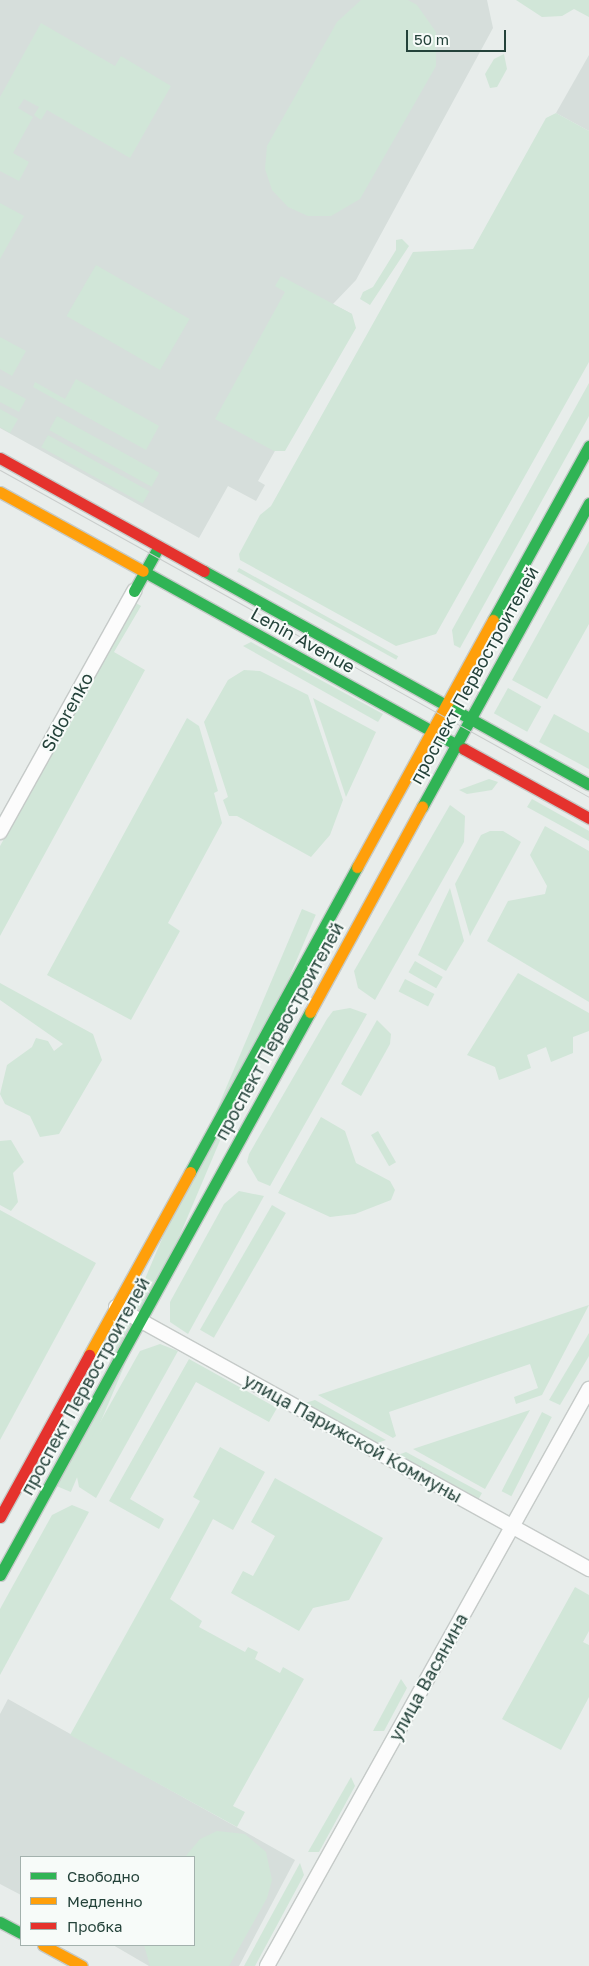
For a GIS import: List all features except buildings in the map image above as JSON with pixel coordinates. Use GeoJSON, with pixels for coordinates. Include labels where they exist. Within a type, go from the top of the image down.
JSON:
{"type":"FeatureCollection","features":[{"type":"Feature","properties":{"kind":"main road","name":"проспект Первостроителей"},"geometry":{"type":"LineString","coordinates":[[0,1517],[431,732],[586,459],[589,446]]}},
{"type":"Feature","properties":{"kind":"main road","name":"Lenin Avenue"},"geometry":{"type":"LineString","coordinates":[[0,458],[589,784]]}},
{"type":"Feature","properties":{"kind":"main road","name":"Lenin Avenue"},"geometry":{"type":"LineString","coordinates":[[0,492],[589,818]]}},
{"type":"Feature","properties":{"kind":"main road","name":"проспект Первостроителей"},"geometry":{"type":"LineString","coordinates":[[0,1575],[589,503]]}},
{"type":"Feature","properties":{"kind":"main road"},"geometry":{"type":"LineString","coordinates":[[134,591],[159,546]]}},
{"type":"Feature","properties":{"kind":"main road"},"geometry":{"type":"LineString","coordinates":[[304,966],[328,979]]}},
{"type":"Feature","properties":{"kind":"main road"},"geometry":{"type":"LineString","coordinates":[[0,1922],[20,1932]]}},
{"type":"Feature","properties":{"kind":"main road"},"geometry":{"type":"LineString","coordinates":[[45,1946],[82,1966]]}},
{"type":"Feature","properties":{"kind":"street","name":"Sidorenko"},"geometry":{"type":"LineString","coordinates":[[0,832],[134,591]]}},
{"type":"Feature","properties":{"kind":"street","name":"улица Парижской Коммуны"},"geometry":{"type":"LineString","coordinates":[[116,1307],[589,1569]]}},
{"type":"Feature","properties":{"kind":"street","name":"улица Васянина"},"geometry":{"type":"LineString","coordinates":[[267,1966],[589,1389]]}},
{"type":"Feature","properties":{"kind":"shaded area"},"geometry":{"type":"Polygon","coordinates":[[[0,0],[487,0],[493,28],[356,280],[333,304],[352,314],[258,481],[265,485],[256,501],[228,486],[199,538],[0,428],[0,0]]]}},
{"type":"Feature","properties":{"kind":"shaded area"},"geometry":{"type":"Polygon","coordinates":[[[589,55],[589,131],[556,113],[589,55]]]}},
{"type":"Feature","properties":{"kind":"shaded area"},"geometry":{"type":"Polygon","coordinates":[[[8,1699],[295,1860],[239,1966],[149,1966],[115,1946],[195,1946],[195,1856],[20,1856],[20,1894],[0,1884],[0,1714],[8,1699]]]}},
{"type":"Feature","properties":{"kind":"green space"},"geometry":{"type":"Polygon","coordinates":[[[361,0],[408,0],[417,5],[436,32],[436,66],[360,199],[331,216],[308,216],[288,207],[272,190],[265,169],[267,146],[337,22],[361,0]]]}},
{"type":"Feature","properties":{"kind":"green space"},"geometry":{"type":"Polygon","coordinates":[[[516,0],[589,0],[589,17],[574,9],[562,16],[542,17],[516,0]]]}},
{"type":"Feature","properties":{"kind":"green space"},"geometry":{"type":"Polygon","coordinates":[[[41,23],[115,66],[121,56],[171,86],[130,158],[47,110],[41,120],[34,115],[39,107],[24,99],[18,108],[33,117],[13,153],[29,162],[19,181],[0,171],[0,97],[41,23]]]}},
{"type":"Feature","properties":{"kind":"green space"},"geometry":{"type":"Polygon","coordinates":[[[504,54],[507,69],[497,87],[490,88],[485,74],[494,59],[504,54]]]}},
{"type":"Feature","properties":{"kind":"green space"},"geometry":{"type":"Polygon","coordinates":[[[556,113],[589,131],[589,362],[436,634],[396,646],[240,560],[239,554],[260,515],[271,506],[413,252],[473,249],[546,118],[556,113]]]}},
{"type":"Feature","properties":{"kind":"green space"},"geometry":{"type":"Polygon","coordinates":[[[0,203],[24,216],[0,259],[0,203]]]}},
{"type":"Feature","properties":{"kind":"green space"},"geometry":{"type":"Polygon","coordinates":[[[402,239],[409,246],[370,305],[360,299],[363,292],[373,287],[396,250],[396,240],[402,239]]]}},
{"type":"Feature","properties":{"kind":"green space"},"geometry":{"type":"Polygon","coordinates":[[[96,265],[190,319],[160,370],[66,316],[96,265]]]}},
{"type":"Feature","properties":{"kind":"green space"},"geometry":{"type":"Polygon","coordinates":[[[281,276],[352,314],[356,328],[285,451],[274,451],[215,419],[285,292],[275,286],[281,276]]]}},
{"type":"Feature","properties":{"kind":"green space"},"geometry":{"type":"Polygon","coordinates":[[[0,337],[26,351],[12,376],[0,369],[0,337]]]}},
{"type":"Feature","properties":{"kind":"green space"},"geometry":{"type":"Polygon","coordinates":[[[76,379],[159,426],[146,450],[33,387],[35,382],[65,399],[76,379]]]}},
{"type":"Feature","properties":{"kind":"green space"},"geometry":{"type":"Polygon","coordinates":[[[589,383],[589,416],[460,648],[454,645],[452,630],[589,383]]]}},
{"type":"Feature","properties":{"kind":"green space"},"geometry":{"type":"Polygon","coordinates":[[[0,385],[26,399],[19,412],[0,402],[0,385]]]}},
{"type":"Feature","properties":{"kind":"green space"},"geometry":{"type":"Polygon","coordinates":[[[0,409],[18,419],[10,433],[0,427],[0,409]]]}},
{"type":"Feature","properties":{"kind":"green space"},"geometry":{"type":"Polygon","coordinates":[[[57,416],[159,473],[152,487],[49,430],[57,416]]]}},
{"type":"Feature","properties":{"kind":"green space"},"geometry":{"type":"Polygon","coordinates":[[[48,435],[149,491],[143,503],[41,447],[48,435]]]}},
{"type":"Feature","properties":{"kind":"green space"},"geometry":{"type":"Polygon","coordinates":[[[589,541],[589,624],[547,699],[512,680],[589,541]]]}},
{"type":"Feature","properties":{"kind":"green space"},"geometry":{"type":"Polygon","coordinates":[[[239,568],[398,656],[396,660],[237,571],[239,568]]]}},
{"type":"Feature","properties":{"kind":"green space"},"geometry":{"type":"Polygon","coordinates":[[[136,603],[141,606],[114,652],[145,670],[0,936],[0,846],[136,603]]]}},
{"type":"Feature","properties":{"kind":"green space"},"geometry":{"type":"Polygon","coordinates":[[[251,642],[383,714],[378,722],[243,646],[251,642]]]}},
{"type":"Feature","properties":{"kind":"green space"},"geometry":{"type":"Polygon","coordinates":[[[244,670],[260,671],[308,695],[343,800],[330,835],[311,857],[237,816],[229,816],[223,800],[228,797],[204,722],[228,680],[244,670]]]}},
{"type":"Feature","properties":{"kind":"green space"},"geometry":{"type":"Polygon","coordinates":[[[508,688],[541,706],[527,732],[494,713],[508,688]]]}},
{"type":"Feature","properties":{"kind":"green space"},"geometry":{"type":"Polygon","coordinates":[[[313,698],[376,732],[346,797],[313,698]]]}},
{"type":"Feature","properties":{"kind":"green space"},"geometry":{"type":"Polygon","coordinates":[[[554,714],[589,733],[589,769],[539,742],[554,714]]]}},
{"type":"Feature","properties":{"kind":"green space"},"geometry":{"type":"Polygon","coordinates":[[[187,718],[199,726],[218,791],[214,793],[222,823],[168,923],[180,931],[131,1020],[47,975],[187,718]]]}},
{"type":"Feature","properties":{"kind":"green space"},"geometry":{"type":"Polygon","coordinates":[[[489,779],[498,782],[492,790],[467,794],[459,790],[489,779]]]}},
{"type":"Feature","properties":{"kind":"green space"},"geometry":{"type":"Polygon","coordinates":[[[532,799],[589,831],[589,841],[527,807],[532,799]]]}},
{"type":"Feature","properties":{"kind":"green space"},"geometry":{"type":"Polygon","coordinates":[[[450,805],[465,816],[464,842],[375,1000],[358,988],[354,971],[450,805]]]}},
{"type":"Feature","properties":{"kind":"green space"},"geometry":{"type":"Polygon","coordinates":[[[545,826],[589,851],[589,1002],[487,941],[508,901],[545,894],[547,886],[530,855],[545,826]]]}},
{"type":"Feature","properties":{"kind":"green space"},"geometry":{"type":"Polygon","coordinates":[[[490,831],[503,831],[521,842],[470,936],[455,884],[481,835],[490,831]]]}},
{"type":"Feature","properties":{"kind":"green space"},"geometry":{"type":"Polygon","coordinates":[[[450,888],[464,941],[446,971],[418,955],[450,888]]]}},
{"type":"Feature","properties":{"kind":"green space"},"geometry":{"type":"Polygon","coordinates":[[[302,909],[316,915],[71,1492],[57,1486],[302,909]]]}},
{"type":"Feature","properties":{"kind":"green space"},"geometry":{"type":"Polygon","coordinates":[[[415,961],[443,977],[436,988],[408,972],[415,961]]]}},
{"type":"Feature","properties":{"kind":"green space"},"geometry":{"type":"Polygon","coordinates":[[[518,973],[589,1013],[589,1031],[573,1037],[573,1053],[551,1062],[546,1047],[527,1055],[531,1068],[499,1080],[495,1067],[467,1055],[518,973]]]}},
{"type":"Feature","properties":{"kind":"green space"},"geometry":{"type":"Polygon","coordinates":[[[405,979],[434,994],[428,1006],[399,991],[405,979]]]}},
{"type":"Feature","properties":{"kind":"green space"},"geometry":{"type":"Polygon","coordinates":[[[0,983],[93,1034],[102,1060],[59,1134],[40,1137],[30,1116],[5,1104],[0,1094],[7,1065],[32,1047],[36,1038],[48,1041],[54,1051],[63,1044],[0,1000],[0,983]]]}},
{"type":"Feature","properties":{"kind":"green space"},"geometry":{"type":"Polygon","coordinates":[[[350,1008],[367,1014],[270,1186],[258,1181],[247,1162],[249,1154],[327,1019],[333,1011],[350,1008]]]}},
{"type":"Feature","properties":{"kind":"green space"},"geometry":{"type":"Polygon","coordinates":[[[377,1020],[391,1034],[390,1044],[361,1096],[341,1084],[377,1020]]]}},
{"type":"Feature","properties":{"kind":"green space"},"geometry":{"type":"Polygon","coordinates":[[[321,1117],[345,1131],[356,1163],[390,1181],[395,1190],[391,1200],[355,1214],[330,1217],[278,1193],[321,1117]]]}},
{"type":"Feature","properties":{"kind":"green space"},"geometry":{"type":"Polygon","coordinates":[[[378,1131],[396,1162],[389,1166],[371,1135],[378,1131]]]}},
{"type":"Feature","properties":{"kind":"green space"},"geometry":{"type":"Polygon","coordinates":[[[11,1140],[24,1162],[13,1173],[18,1202],[11,1211],[0,1205],[0,1141],[11,1140]]]}},
{"type":"Feature","properties":{"kind":"green space"},"geometry":{"type":"Polygon","coordinates":[[[239,1191],[264,1196],[188,1334],[170,1322],[170,1302],[224,1204],[239,1191]]]}},
{"type":"Feature","properties":{"kind":"green space"},"geometry":{"type":"Polygon","coordinates":[[[272,1205],[286,1213],[214,1338],[200,1330],[272,1205]]]}},
{"type":"Feature","properties":{"kind":"green space"},"geometry":{"type":"Polygon","coordinates":[[[0,1210],[96,1263],[0,1440],[0,1210]]]}},
{"type":"Feature","properties":{"kind":"green space"},"geometry":{"type":"Polygon","coordinates":[[[589,1305],[542,1395],[516,1404],[514,1397],[538,1388],[530,1364],[389,1412],[396,1436],[393,1438],[318,1395],[589,1305]]]}},
{"type":"Feature","properties":{"kind":"green space"},"geometry":{"type":"Polygon","coordinates":[[[589,1333],[589,1356],[560,1405],[549,1400],[589,1333]]]}},
{"type":"Feature","properties":{"kind":"green space"},"geometry":{"type":"Polygon","coordinates":[[[160,1344],[178,1351],[96,1498],[79,1487],[75,1467],[140,1351],[160,1344]]]}},
{"type":"Feature","properties":{"kind":"green space"},"geometry":{"type":"Polygon","coordinates":[[[189,1359],[277,1408],[269,1422],[196,1382],[130,1499],[164,1519],[159,1529],[109,1501],[189,1359]]]}},
{"type":"Feature","properties":{"kind":"green space"},"geometry":{"type":"Polygon","coordinates":[[[315,1400],[386,1440],[374,1444],[305,1403],[315,1400]]]}},
{"type":"Feature","properties":{"kind":"green space"},"geometry":{"type":"Polygon","coordinates":[[[530,1410],[485,1489],[413,1449],[530,1410]]]}},
{"type":"Feature","properties":{"kind":"green space"},"geometry":{"type":"Polygon","coordinates":[[[542,1412],[552,1417],[511,1496],[502,1491],[542,1412]]]}},
{"type":"Feature","properties":{"kind":"green space"},"geometry":{"type":"Polygon","coordinates":[[[220,1447],[265,1472],[233,1530],[213,1519],[170,1599],[202,1621],[199,1627],[245,1652],[248,1647],[258,1652],[255,1659],[280,1673],[283,1667],[304,1679],[233,1806],[245,1812],[237,1827],[70,1735],[200,1501],[193,1497],[220,1447]]]}},
{"type":"Feature","properties":{"kind":"green space"},"geometry":{"type":"Polygon","coordinates":[[[406,1452],[482,1493],[477,1502],[395,1456],[406,1452]]]}},
{"type":"Feature","properties":{"kind":"green space"},"geometry":{"type":"Polygon","coordinates":[[[275,1478],[383,1538],[349,1600],[313,1608],[299,1631],[231,1593],[243,1571],[253,1576],[275,1536],[251,1522],[275,1478]]]}},
{"type":"Feature","properties":{"kind":"green space"},"geometry":{"type":"Polygon","coordinates":[[[72,1505],[89,1512],[0,1675],[0,1609],[52,1515],[72,1505]]]}},
{"type":"Feature","properties":{"kind":"green space"},"geometry":{"type":"Polygon","coordinates":[[[575,1587],[589,1595],[589,1631],[583,1642],[589,1645],[589,1697],[561,1750],[502,1719],[575,1587]]]}},
{"type":"Feature","properties":{"kind":"green space"},"geometry":{"type":"Polygon","coordinates":[[[401,1679],[407,1688],[384,1731],[373,1731],[401,1679]]]}},
{"type":"Feature","properties":{"kind":"green space"},"geometry":{"type":"Polygon","coordinates":[[[351,1777],[355,1786],[319,1852],[308,1852],[351,1777]]]}},
{"type":"Feature","properties":{"kind":"green space"},"geometry":{"type":"Polygon","coordinates":[[[217,1831],[245,1834],[266,1852],[272,1880],[267,1898],[229,1966],[150,1966],[144,1946],[195,1946],[195,1856],[186,1856],[200,1839],[217,1831]]]}},
{"type":"Feature","properties":{"kind":"green space"},"geometry":{"type":"Polygon","coordinates":[[[300,1863],[304,1875],[255,1966],[244,1966],[300,1863]]]}},
{"type":"Feature","properties":{"kind":"tram line"},"geometry":{"type":"LineString","coordinates":[[0,470],[589,797]]}},
{"type":"Feature","properties":{"kind":"traffic: fast"},"geometry":{"type":"LineString","coordinates":[[493,620],[589,446]]}},
{"type":"Feature","properties":{"kind":"traffic: fast"},"geometry":{"type":"LineString","coordinates":[[422,807],[589,503]]}},
{"type":"Feature","properties":{"kind":"traffic: fast"},"geometry":{"type":"LineString","coordinates":[[134,591],[159,546]]}},
{"type":"Feature","properties":{"kind":"traffic: fast"},"geometry":{"type":"LineString","coordinates":[[143,571],[464,749]]}},
{"type":"Feature","properties":{"kind":"traffic: fast"},"geometry":{"type":"LineString","coordinates":[[204,571],[589,784]]}},
{"type":"Feature","properties":{"kind":"traffic: fast"},"geometry":{"type":"LineString","coordinates":[[190,1172],[357,867]]}},
{"type":"Feature","properties":{"kind":"traffic: fast"},"geometry":{"type":"LineString","coordinates":[[0,1575],[310,1012]]}},
{"type":"Feature","properties":{"kind":"traffic: fast"},"geometry":{"type":"LineString","coordinates":[[0,1922],[20,1932]]}},
{"type":"Feature","properties":{"kind":"traffic: slow"},"geometry":{"type":"LineString","coordinates":[[0,492],[143,571]]}},
{"type":"Feature","properties":{"kind":"traffic: slow"},"geometry":{"type":"LineString","coordinates":[[357,867],[493,620]]}},
{"type":"Feature","properties":{"kind":"traffic: slow"},"geometry":{"type":"LineString","coordinates":[[310,1012],[422,807]]}},
{"type":"Feature","properties":{"kind":"traffic: slow"},"geometry":{"type":"LineString","coordinates":[[89,1355],[190,1172]]}},
{"type":"Feature","properties":{"kind":"traffic: slow"},"geometry":{"type":"LineString","coordinates":[[45,1946],[82,1966]]}},
{"type":"Feature","properties":{"kind":"traffic: jam"},"geometry":{"type":"LineString","coordinates":[[0,458],[204,571]]}},
{"type":"Feature","properties":{"kind":"traffic: jam"},"geometry":{"type":"LineString","coordinates":[[464,749],[589,818]]}},
{"type":"Feature","properties":{"kind":"traffic: jam"},"geometry":{"type":"LineString","coordinates":[[0,1517],[89,1355]]}}]}
